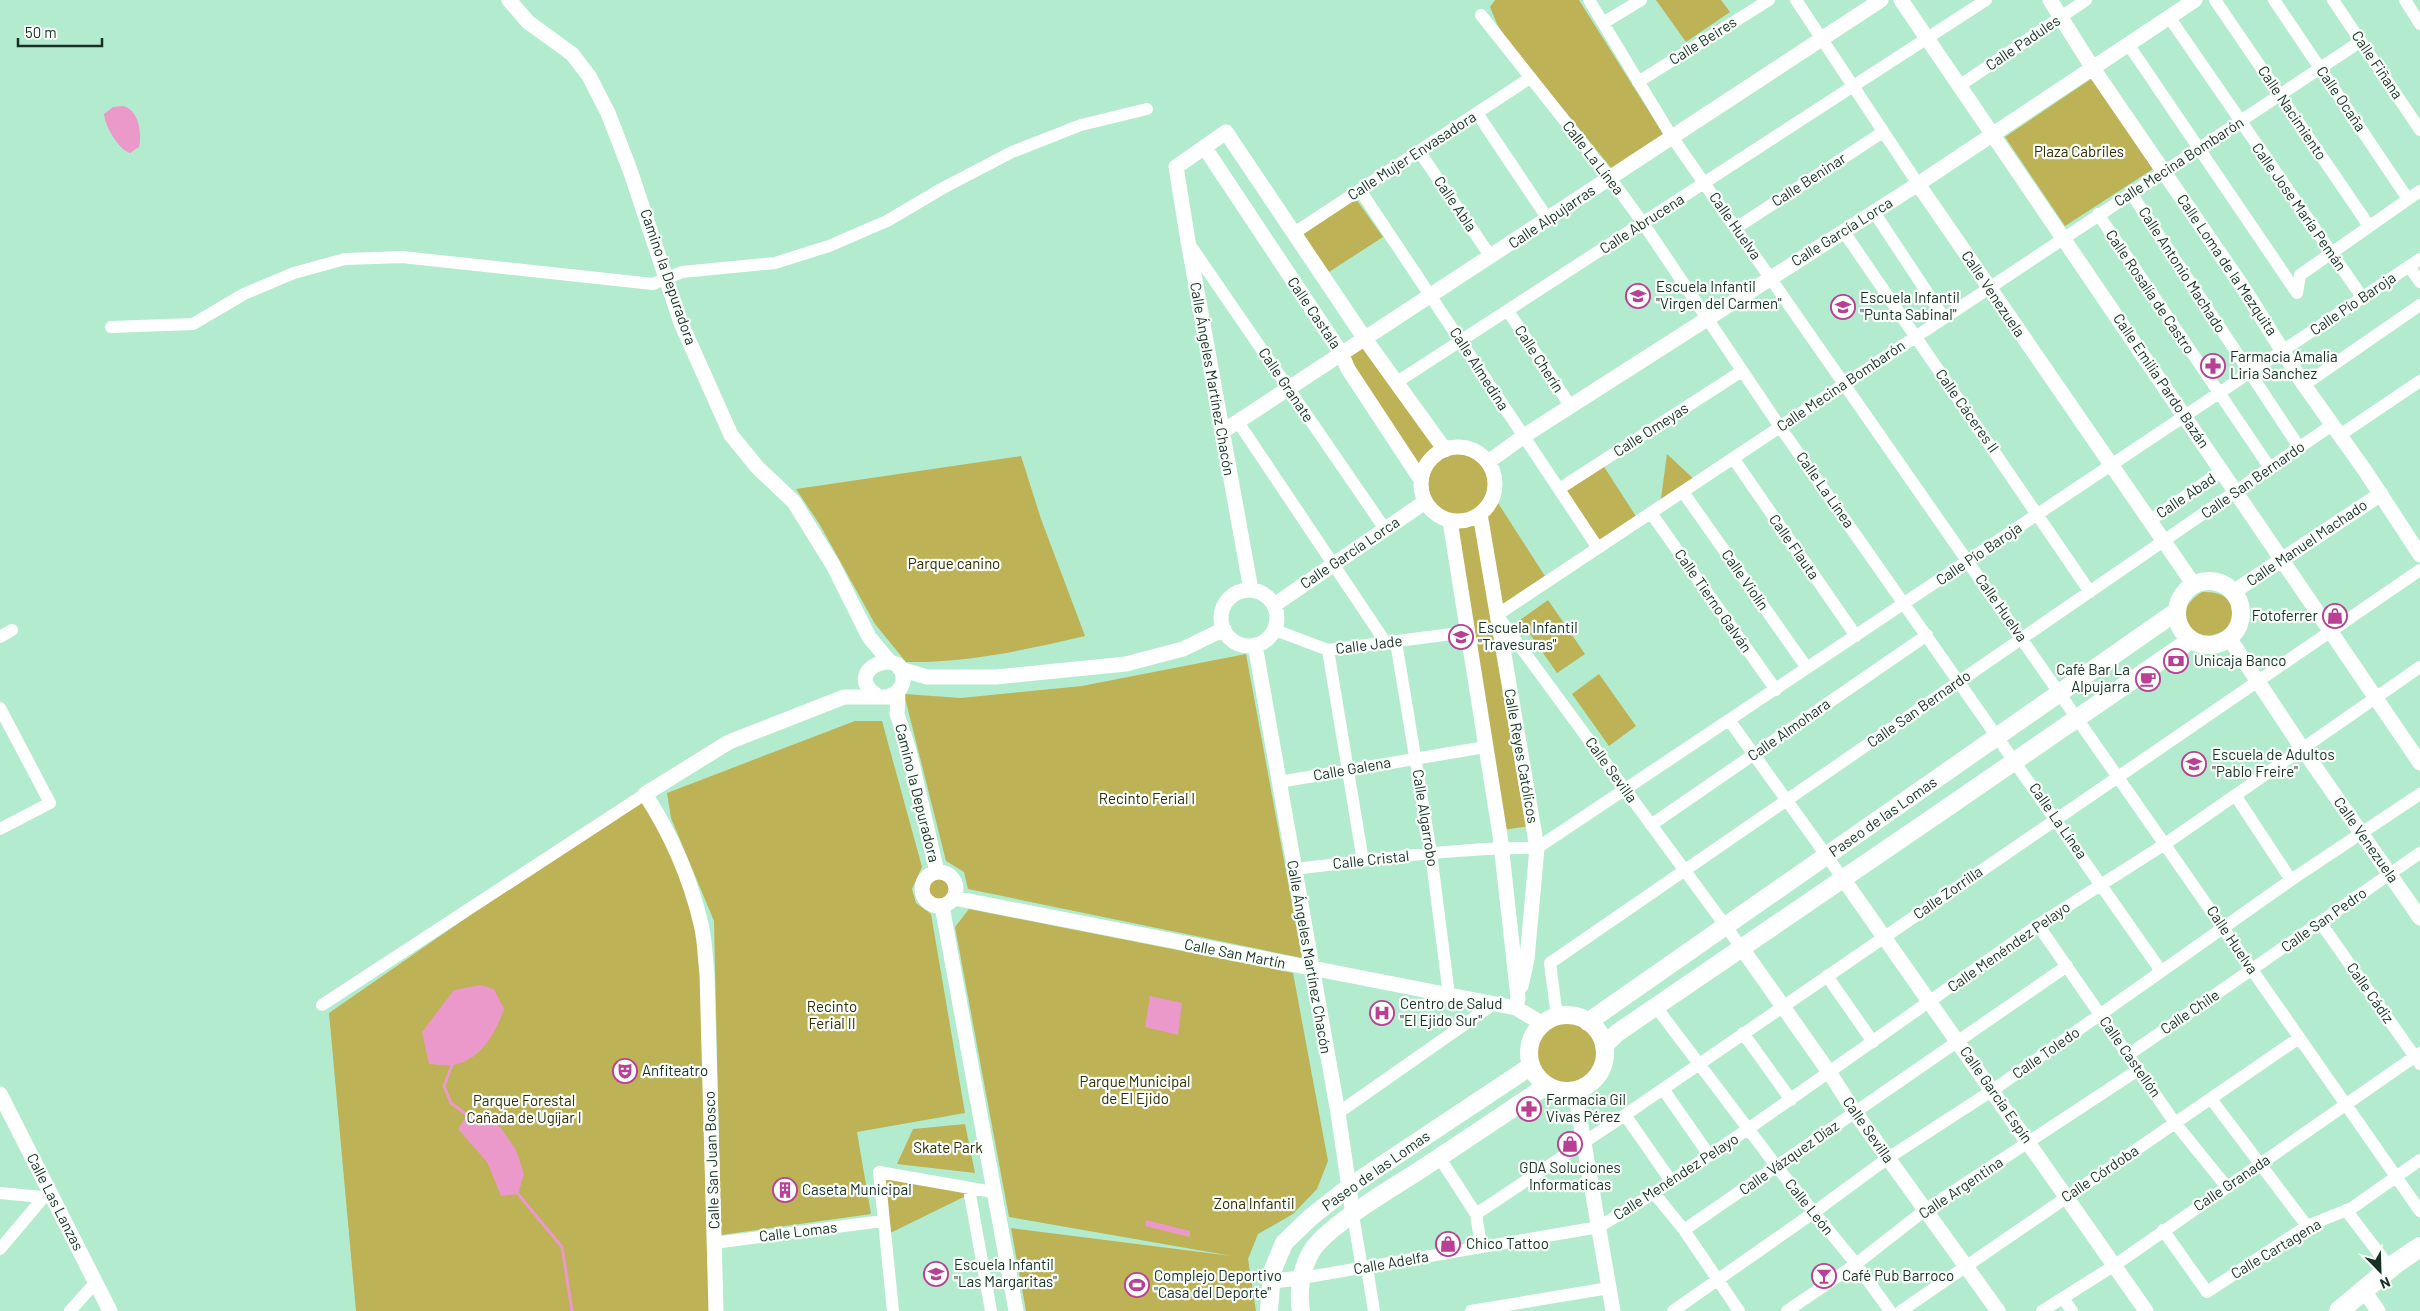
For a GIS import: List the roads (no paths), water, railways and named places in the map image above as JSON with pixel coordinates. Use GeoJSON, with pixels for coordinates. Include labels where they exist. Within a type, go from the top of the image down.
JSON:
{"type":"FeatureCollection","features":[{"type":"Feature","properties":{"kind":"main road"},"geometry":{"type":"LineString","coordinates":[[2204,581],[2225,585],[2233,592],[2241,611],[2240,621],[2229,638],[2210,645],[2191,640],[2181,627],[2177,611],[2179,601],[2185,592],[2194,585],[2204,581]]}},
{"type":"Feature","properties":{"kind":"main road","name":"Paseo de las Lomas"},"geometry":{"type":"LineString","coordinates":[[1588,1022],[2177,611]]}},
{"type":"Feature","properties":{"kind":"main road","name":"Paseo de las Lomas"},"geometry":{"type":"LineString","coordinates":[[1604,1046],[1617,1033],[1741,947],[1844,880],[2191,640]]}},
{"type":"Feature","properties":{"kind":"main road"},"geometry":{"type":"LineString","coordinates":[[1570,1016],[1588,1022],[1601,1037],[1604,1046],[1604,1058],[1601,1069],[1586,1086],[1575,1090],[1556,1090],[1546,1086],[1534,1074],[1528,1054],[1535,1032],[1550,1021],[1570,1016]]}},
{"type":"Feature","properties":{"kind":"main road","name":"Paseo de las Lomas"},"geometry":{"type":"LineString","coordinates":[[1269,1311],[1272,1272],[1284,1244],[1311,1216],[1349,1187],[1531,1066]]}},
{"type":"Feature","properties":{"kind":"main road","name":"Paseo de las Lomas"},"geometry":{"type":"LineString","coordinates":[[1301,1311],[1299,1300],[1302,1278],[1312,1251],[1333,1230],[1546,1086]]}},
{"type":"Feature","properties":{"kind":"main road"},"geometry":{"type":"LineString","coordinates":[[2340,1310],[2390,1268],[2416,1254]]}},
{"type":"Feature","properties":{"kind":"main road"},"geometry":{"type":"LineString","coordinates":[[2340,1310],[2372,1303],[2416,1254]]}},
{"type":"Feature","properties":{"kind":"street","name":"Camino la Depuradora"},"geometry":{"type":"LineString","coordinates":[[509,0],[528,22],[572,54],[589,76],[608,113],[630,170],[681,323],[732,435],[758,468],[794,502],[833,565],[869,637],[895,665]]}},
{"type":"Feature","properties":{"kind":"street","name":"Calle Huelva"},"geometry":{"type":"LineString","coordinates":[[1589,0],[1672,137],[2420,1211]]}},
{"type":"Feature","properties":{"kind":"street"},"geometry":{"type":"LineString","coordinates":[[1603,24],[1641,0]]}},
{"type":"Feature","properties":{"kind":"street","name":"Calle Beires"},"geometry":{"type":"LineString","coordinates":[[1638,82],[1768,0]]}},
{"type":"Feature","properties":{"kind":"street","name":"Calle Venezuela"},"geometry":{"type":"LineString","coordinates":[[1796,0],[1918,184],[2194,585]]}},
{"type":"Feature","properties":{"kind":"street","name":"Calle Alpujarras"},"geometry":{"type":"LineString","coordinates":[[1222,432],[1881,0]]}},
{"type":"Feature","properties":{"kind":"street","name":"Calle Emilia Pardo Bazán"},"geometry":{"type":"LineString","coordinates":[[1901,0],[2420,762]]}},
{"type":"Feature","properties":{"kind":"street","name":"Calle Abrucena"},"geometry":{"type":"LineString","coordinates":[[1397,382],[1986,0]]}},
{"type":"Feature","properties":{"kind":"street","name":"Calle Loma de la Mezquita"},"geometry":{"type":"LineString","coordinates":[[2050,0],[2092,67],[2284,350],[2304,384],[2381,494],[2420,555]]}},
{"type":"Feature","properties":{"kind":"street","name":"Calle Padules"},"geometry":{"type":"LineString","coordinates":[[1959,86],[2086,0]]}},
{"type":"Feature","properties":{"kind":"street","name":"Calle García Lorca"},"geometry":{"type":"LineString","coordinates":[[1488,462],[1524,436],[1918,184],[2195,0]]}},
{"type":"Feature","properties":{"kind":"street","name":"Calle Nacimiento"},"geometry":{"type":"LineString","coordinates":[[2215,0],[2369,226]]}},
{"type":"Feature","properties":{"kind":"street","name":"Calle Ocaña"},"geometry":{"type":"LineString","coordinates":[[2274,0],[2408,199]]}},
{"type":"Feature","properties":{"kind":"street","name":"Calle Fiñana"},"geometry":{"type":"LineString","coordinates":[[2333,0],[2420,130]]}},
{"type":"Feature","properties":{"kind":"street"},"geometry":{"type":"LineString","coordinates":[[2404,0],[2420,24]]}},
{"type":"Feature","properties":{"kind":"street","name":"Calle La Línea"},"geometry":{"type":"LineString","coordinates":[[1481,15],[1610,178],[1643,224],[1780,427],[2056,818],[2161,971]]}},
{"type":"Feature","properties":{"kind":"street","name":"Calle Jose María Pemán"},"geometry":{"type":"LineString","coordinates":[[2169,17],[2362,297]]}},
{"type":"Feature","properties":{"kind":"street","name":"Calle Mecina Bombarón"},"geometry":{"type":"LineString","coordinates":[[1497,615],[2361,41]]}},
{"type":"Feature","properties":{"kind":"street"},"geometry":{"type":"LineString","coordinates":[[2128,44],[2296,294],[2300,275],[2420,191]]}},
{"type":"Feature","properties":{"kind":"street","name":"Calle Mujer Envasadora"},"geometry":{"type":"LineString","coordinates":[[1294,233],[1530,78]]}},
{"type":"Feature","properties":{"kind":"street"},"geometry":{"type":"LineString","coordinates":[[111,327],[193,324],[244,294],[294,273],[346,259],[402,257],[653,284],[682,272],[775,263],[829,246],[887,221],[943,188],[1012,152],[1081,125],[1147,109]]}},
{"type":"Feature","properties":{"kind":"street"},"geometry":{"type":"LineString","coordinates":[[1477,113],[1548,219]]}},
{"type":"Feature","properties":{"kind":"street","name":"Calle Castala"},"geometry":{"type":"LineString","coordinates":[[1421,480],[1348,368],[1341,353],[1205,148],[1226,132],[1365,339],[1445,450]]}},
{"type":"Feature","properties":{"kind":"street","name":"Calle Beninar"},"geometry":{"type":"LineString","coordinates":[[1736,228],[1883,132]]}},
{"type":"Feature","properties":{"kind":"street","name":"Calle Ángeles Martínez Chacón"},"geometry":{"type":"LineString","coordinates":[[1205,148],[1176,167],[1251,590]]}},
{"type":"Feature","properties":{"kind":"street","name":"Calle Abla"},"geometry":{"type":"LineString","coordinates":[[1419,151],[1490,257]]}},
{"type":"Feature","properties":{"kind":"street","name":"Calle Almedina"},"geometry":{"type":"LineString","coordinates":[[1360,190],[1598,548]]}},
{"type":"Feature","properties":{"kind":"street","name":"Calle Antonio Machado"},"geometry":{"type":"LineString","coordinates":[[2131,193],[2299,448]]}},
{"type":"Feature","properties":{"kind":"street"},"geometry":{"type":"LineString","coordinates":[[1874,212],[1944,318]]}},
{"type":"Feature","properties":{"kind":"street","name":"Calle Rosalía de Castro"},"geometry":{"type":"LineString","coordinates":[[2098,214],[2270,468]]}},
{"type":"Feature","properties":{"kind":"street","name":"Calle Cáceres II"},"geometry":{"type":"LineString","coordinates":[[1844,232],[2090,592]]}},
{"type":"Feature","properties":{"kind":"street","name":"Calle Granate"},"geometry":{"type":"LineString","coordinates":[[1188,242],[1385,529]]}},
{"type":"Feature","properties":{"kind":"street"},"geometry":{"type":"LineString","coordinates":[[2415,262],[2420,282]]}},
{"type":"Feature","properties":{"kind":"street","name":"Calle Pío Baroja"},"geometry":{"type":"LineString","coordinates":[[1537,848],[2415,262]]}},
{"type":"Feature","properties":{"kind":"street"},"geometry":{"type":"LineString","coordinates":[[2304,384],[2420,305]]}},
{"type":"Feature","properties":{"kind":"street","name":"Calle Cherín"},"geometry":{"type":"LineString","coordinates":[[1508,311],[1570,407]]}},
{"type":"Feature","properties":{"kind":"street","name":"Calle Omeyas"},"geometry":{"type":"LineString","coordinates":[[1559,489],[1742,371]]}},
{"type":"Feature","properties":{"kind":"street","name":"Calle San Bernardo"},"geometry":{"type":"LineString","coordinates":[[1550,1021],[1550,963],[2299,448],[2336,430],[2420,381]]}},
{"type":"Feature","properties":{"kind":"street","name":"Calle Algarrobo"},"geometry":{"type":"LineString","coordinates":[[1238,422],[1334,564],[1391,643],[1416,758],[1431,853],[1449,995]]}},
{"type":"Feature","properties":{"kind":"street"},"geometry":{"type":"LineString","coordinates":[[1456,447],[1468,449],[1479,454],[1488,462],[1493,472],[1494,489],[1488,506],[1480,514],[1466,520],[1450,521],[1440,517],[1425,502],[1421,480],[1429,462],[1445,450],[1456,447]]}},
{"type":"Feature","properties":{"kind":"street","name":"Calle Flauta"},"geometry":{"type":"LineString","coordinates":[[1733,458],[1856,636]]}},
{"type":"Feature","properties":{"kind":"street","name":"Calle Abad"},"geometry":{"type":"LineString","coordinates":[[2149,521],[2222,471]]}},
{"type":"Feature","properties":{"kind":"street","name":"Calle Violín"},"geometry":{"type":"LineString","coordinates":[[1683,492],[1807,668]]}},
{"type":"Feature","properties":{"kind":"street","name":"Calle Manuel Machado"},"geometry":{"type":"LineString","coordinates":[[2233,592],[2381,494]]}},
{"type":"Feature","properties":{"kind":"street","name":"Calle García Lorca"},"geometry":{"type":"LineString","coordinates":[[1274,605],[1425,502]]}},
{"type":"Feature","properties":{"kind":"street","name":"Calle Tierno Galván"},"geometry":{"type":"LineString","coordinates":[[1651,513],[1776,690]]}},
{"type":"Feature","properties":{"kind":"street","name":"Calle Reyes Católicos"},"geometry":{"type":"LineString","coordinates":[[1480,514],[1537,848],[1527,959],[1517,1003]]}},
{"type":"Feature","properties":{"kind":"street"},"geometry":{"type":"LineString","coordinates":[[1450,521],[1501,848],[1517,1003]]}},
{"type":"Feature","properties":{"kind":"street","name":"Calle Zorrilla"},"geometry":{"type":"LineString","coordinates":[[1476,1214],[1584,1143],[2420,570]]}},
{"type":"Feature","properties":{"kind":"street"},"geometry":{"type":"LineString","coordinates":[[1251,590],[1268,597],[1274,605],[1277,613],[1274,630],[1270,637],[1254,645],[1236,642],[1224,629],[1222,620],[1227,602],[1242,591],[1251,590]]}},
{"type":"Feature","properties":{"kind":"street","name":"Calle Sevilla"},"geometry":{"type":"LineString","coordinates":[[1497,615],[1741,947],[1829,1072],[1854,1111],[1998,1311]]}},
{"type":"Feature","properties":{"kind":"street"},"geometry":{"type":"LineString","coordinates":[[844,697],[878,662],[895,665],[927,676],[996,677],[1126,664],[1183,649],[1224,629]]}},
{"type":"Feature","properties":{"kind":"street"},"geometry":{"type":"LineString","coordinates":[[0,637],[12,630]]}},
{"type":"Feature","properties":{"kind":"street","name":"Calle Jade"},"geometry":{"type":"LineString","coordinates":[[1274,630],[1328,650],[1467,632]]}},
{"type":"Feature","properties":{"kind":"street","name":"Calle Almohara"},"geometry":{"type":"LineString","coordinates":[[1651,825],[1927,636]]}},
{"type":"Feature","properties":{"kind":"street","name":"Camino la Depuradora"},"geometry":{"type":"LineString","coordinates":[[868,672],[869,637]]}},
{"type":"Feature","properties":{"kind":"street","name":"Calle Venezuela"},"geometry":{"type":"LineString","coordinates":[[2229,638],[2259,680],[2302,748],[2420,918]]}},
{"type":"Feature","properties":{"kind":"street","name":"Calle Ángeles Martínez Chacón"},"geometry":{"type":"LineString","coordinates":[[1254,645],[1338,1113],[1353,1215],[1374,1311]]}},
{"type":"Feature","properties":{"kind":"street"},"geometry":{"type":"LineString","coordinates":[[1328,650],[1363,861]]}},
{"type":"Feature","properties":{"kind":"street"},"geometry":{"type":"LineString","coordinates":[[895,665],[902,674],[900,689]]}},
{"type":"Feature","properties":{"kind":"street","name":"Calle Menéndez Pelayo"},"geometry":{"type":"LineString","coordinates":[[1599,1227],[1654,1193],[1791,1100],[2038,925],[2165,844],[2420,668]]}},
{"type":"Feature","properties":{"kind":"street"},"geometry":{"type":"LineString","coordinates":[[868,672],[868,687],[879,696]]}},
{"type":"Feature","properties":{"kind":"street"},"geometry":{"type":"LineString","coordinates":[[322,1005],[645,794],[729,742],[844,697],[894,695],[900,689],[927,676]]}},
{"type":"Feature","properties":{"kind":"street","name":"Camino la Depuradora"},"geometry":{"type":"LineString","coordinates":[[900,689],[897,714],[909,750],[937,872]]}},
{"type":"Feature","properties":{"kind":"street","name":"Camino la Depuradora"},"geometry":{"type":"LineString","coordinates":[[879,696],[897,714]]}},
{"type":"Feature","properties":{"kind":"street"},"geometry":{"type":"LineString","coordinates":[[0,708],[5,730],[50,803],[0,829]]}},
{"type":"Feature","properties":{"kind":"street"},"geometry":{"type":"LineString","coordinates":[[1729,720],[1844,880]]}},
{"type":"Feature","properties":{"kind":"street","name":"Calle Galena"},"geometry":{"type":"LineString","coordinates":[[1278,782],[1485,748]]}},
{"type":"Feature","properties":{"kind":"street","name":"Calle San Juan Bosco"},"geometry":{"type":"LineString","coordinates":[[645,794],[661,818],[685,869],[702,925],[707,974],[716,1311]]}},
{"type":"Feature","properties":{"kind":"street","name":"Calle Toledo"},"geometry":{"type":"LineString","coordinates":[[1673,1311],[1888,1158],[1993,1090],[2291,880],[2420,794]]}},
{"type":"Feature","properties":{"kind":"street"},"geometry":{"type":"LineString","coordinates":[[2235,795],[2291,880]]}},
{"type":"Feature","properties":{"kind":"street","name":"Calle Cristal"},"geometry":{"type":"LineString","coordinates":[[1294,869],[1431,853],[1501,848],[1537,848]]}},
{"type":"Feature","properties":{"kind":"street","name":"Calle San Pedro"},"geometry":{"type":"LineString","coordinates":[[2252,970],[2420,853]]}},
{"type":"Feature","properties":{"kind":"street"},"geometry":{"type":"LineString","coordinates":[[948,902],[931,904],[922,891],[924,881],[937,872],[952,878],[956,887],[948,902],[993,1192],[1016,1311]]}},
{"type":"Feature","properties":{"kind":"street","name":"Calle García Espín"},"geometry":{"type":"LineString","coordinates":[[1844,880],[2030,1142],[2146,1311]]}},
{"type":"Feature","properties":{"kind":"street","name":"Calle San Martín"},"geometry":{"type":"LineString","coordinates":[[948,902],[1449,995],[1495,1003],[1517,1003],[1550,1021]]}},
{"type":"Feature","properties":{"kind":"street","name":"Calle Cádiz"},"geometry":{"type":"LineString","coordinates":[[2320,922],[2418,1058]]}},
{"type":"Feature","properties":{"kind":"street","name":"Calle Castellón"},"geometry":{"type":"LineString","coordinates":[[2038,925],[2175,1123],[2226,1186]]}},
{"type":"Feature","properties":{"kind":"street","name":"Calle Vázquez Díaz"},"geometry":{"type":"LineString","coordinates":[[1684,1230],[2067,966]]}},
{"type":"Feature","properties":{"kind":"street","name":"Calle Chile"},"geometry":{"type":"LineString","coordinates":[[2128,1054],[2252,970]]}},
{"type":"Feature","properties":{"kind":"street"},"geometry":{"type":"LineString","coordinates":[[1827,976],[1873,1042]]}},
{"type":"Feature","properties":{"kind":"street"},"geometry":{"type":"LineString","coordinates":[[1338,1113],[1495,1003]]}},
{"type":"Feature","properties":{"kind":"street","name":"Calle León"},"geometry":{"type":"LineString","coordinates":[[1656,1007],[1777,1167],[1856,1264],[1890,1311]]}},
{"type":"Feature","properties":{"kind":"street"},"geometry":{"type":"LineString","coordinates":[[1743,1033],[1791,1100]]}},
{"type":"Feature","properties":{"kind":"street","name":"Calle Córdoba"},"geometry":{"type":"LineString","coordinates":[[1901,1311],[2066,1196],[2299,1038]]}},
{"type":"Feature","properties":{"kind":"street","name":"Calle Granada"},"geometry":{"type":"LineString","coordinates":[[2042,1311],[2115,1265],[2226,1186],[2418,1058]]}},
{"type":"Feature","properties":{"kind":"street","name":"Calle Argentina"},"geometry":{"type":"LineString","coordinates":[[1787,1311],[1856,1264],[1926,1210],[2138,1070]]}},
{"type":"Feature","properties":{"kind":"street"},"geometry":{"type":"LineString","coordinates":[[1663,1089],[1709,1155]]}},
{"type":"Feature","properties":{"kind":"street"},"geometry":{"type":"LineString","coordinates":[[1575,1090],[1613,1311]]}},
{"type":"Feature","properties":{"kind":"street","name":"Calle Las Lanzas"},"geometry":{"type":"LineString","coordinates":[[0,1094],[45,1194],[110,1311]]}},
{"type":"Feature","properties":{"kind":"street"},"geometry":{"type":"LineString","coordinates":[[2211,1099],[2307,1226]]}},
{"type":"Feature","properties":{"kind":"street"},"geometry":{"type":"LineString","coordinates":[[1625,1115],[1671,1181]]}},
{"type":"Feature","properties":{"kind":"street"},"geometry":{"type":"LineString","coordinates":[[1439,1157],[1476,1214],[1481,1246]]}},
{"type":"Feature","properties":{"kind":"street","name":"Calle Cartagena"},"geometry":{"type":"LineString","coordinates":[[2163,1230],[2207,1292],[2307,1226],[2346,1210],[2420,1160]]}},
{"type":"Feature","properties":{"kind":"street"},"geometry":{"type":"LineString","coordinates":[[893,1311],[882,1221],[879,1172],[993,1192]]}},
{"type":"Feature","properties":{"kind":"street"},"geometry":{"type":"LineString","coordinates":[[968,1189],[991,1311]]}},
{"type":"Feature","properties":{"kind":"street"},"geometry":{"type":"LineString","coordinates":[[0,1192],[45,1194]]}},
{"type":"Feature","properties":{"kind":"street"},"geometry":{"type":"LineString","coordinates":[[1654,1193],[1684,1230],[1739,1311]]}},
{"type":"Feature","properties":{"kind":"street"},"geometry":{"type":"LineString","coordinates":[[0,1249],[45,1194]]}},
{"type":"Feature","properties":{"kind":"street"},"geometry":{"type":"LineString","coordinates":[[2346,1210],[2390,1268]]}},
{"type":"Feature","properties":{"kind":"street","name":"Calle Lomas"},"geometry":{"type":"LineString","coordinates":[[714,1242],[882,1221]]}},
{"type":"Feature","properties":{"kind":"street","name":"Calle Adelfa"},"geometry":{"type":"LineString","coordinates":[[1271,1281],[1364,1268],[1481,1246],[1599,1227]]}},
{"type":"Feature","properties":{"kind":"street"},"geometry":{"type":"LineString","coordinates":[[70,1311],[95,1282]]}},
{"type":"Feature","properties":{"kind":"street"},"geometry":{"type":"LineString","coordinates":[[1470,1311],[1609,1288]]}},
{"type":"Feature","properties":{"kind":"street"},"geometry":{"type":"LineString","coordinates":[[2063,1298],[2072,1311]]}},
{"type":"Feature","properties":{"kind":"waterway"},"geometry":{"type":"LineString","coordinates":[[452,1065],[444,1086],[451,1103],[467,1115]]}},
{"type":"Feature","properties":{"kind":"waterway"},"geometry":{"type":"LineString","coordinates":[[518,1194],[562,1247],[572,1311]]}},
{"type":"Feature","properties":{"kind":"place","name":"Escuela Infantil \"Virgen del Carmen\""},"geometry":{"type":"Point","coordinates":[1638,296]}},
{"type":"Feature","properties":{"kind":"place","name":"Escuela Infantil \"Punta Sabinal\""},"geometry":{"type":"Point","coordinates":[1843,307]}},
{"type":"Feature","properties":{"kind":"place","name":"Farmacia Amalia Liria Sanchez"},"geometry":{"type":"Point","coordinates":[2213,366]}},
{"type":"Feature","properties":{"kind":"place","name":"Fotoferrer"},"geometry":{"type":"Point","coordinates":[2335,616]}},
{"type":"Feature","properties":{"kind":"place","name":"Escuela Infantil \"Travesuras\""},"geometry":{"type":"Point","coordinates":[1461,637]}},
{"type":"Feature","properties":{"kind":"place","name":"Unicaja Banco"},"geometry":{"type":"Point","coordinates":[2176,661]}},
{"type":"Feature","properties":{"kind":"place","name":"Café Bar La Alpujarra"},"geometry":{"type":"Point","coordinates":[2148,679]}},
{"type":"Feature","properties":{"kind":"place","name":"Escuela de Adultos \"Pablo Freire\""},"geometry":{"type":"Point","coordinates":[2194,764]}},
{"type":"Feature","properties":{"kind":"place","name":"Centro de Salud \"El Ejido Sur\""},"geometry":{"type":"Point","coordinates":[1382,1013]}},
{"type":"Feature","properties":{"kind":"place","name":"Anfiteatro"},"geometry":{"type":"Point","coordinates":[625,1071]}},
{"type":"Feature","properties":{"kind":"place","name":"Farmacia Gil Vivas Pérez"},"geometry":{"type":"Point","coordinates":[1529,1109]}},
{"type":"Feature","properties":{"kind":"place","name":"GDA Soluciones Informaticas"},"geometry":{"type":"Point","coordinates":[1570,1144]}},
{"type":"Feature","properties":{"kind":"place","name":"Caseta Municipal"},"geometry":{"type":"Point","coordinates":[785,1190]}},
{"type":"Feature","properties":{"kind":"place","name":"Chico Tattoo"},"geometry":{"type":"Point","coordinates":[1448,1244]}},
{"type":"Feature","properties":{"kind":"place","name":"Escuela Infantil \"Las Margaritas\""},"geometry":{"type":"Point","coordinates":[936,1274]}},
{"type":"Feature","properties":{"kind":"place","name":"Café Pub Barroco"},"geometry":{"type":"Point","coordinates":[1824,1276]}},
{"type":"Feature","properties":{"kind":"place","name":"Complejo Deportivo \"Casa del Deporte\""},"geometry":{"type":"Point","coordinates":[1137,1285]}},
{"type":"Feature","properties":{"kind":"park label","name":"Plaza Cabriles"},"geometry":{"type":"Point","coordinates":[2079,152]}},
{"type":"Feature","properties":{"kind":"park label","name":"Parque canino"},"geometry":{"type":"Point","coordinates":[954,564]}},
{"type":"Feature","properties":{"kind":"park label","name":"Recinto Ferial I"},"geometry":{"type":"Point","coordinates":[1147,799]}},
{"type":"Feature","properties":{"kind":"park label","name":"Recinto Ferial II"},"geometry":{"type":"Point","coordinates":[832,1016]}},
{"type":"Feature","properties":{"kind":"park label","name":"Parque Municipal de El Ejido"},"geometry":{"type":"Point","coordinates":[1135,1090]}},
{"type":"Feature","properties":{"kind":"park label","name":"Parque Forestal Cañada de Ugíjar I"},"geometry":{"type":"Point","coordinates":[524,1110]}},
{"type":"Feature","properties":{"kind":"park label","name":"Skate Park"},"geometry":{"type":"Point","coordinates":[948,1148]}},
{"type":"Feature","properties":{"kind":"park label","name":"Zona Infantil"},"geometry":{"type":"Point","coordinates":[1254,1204]}}]}
